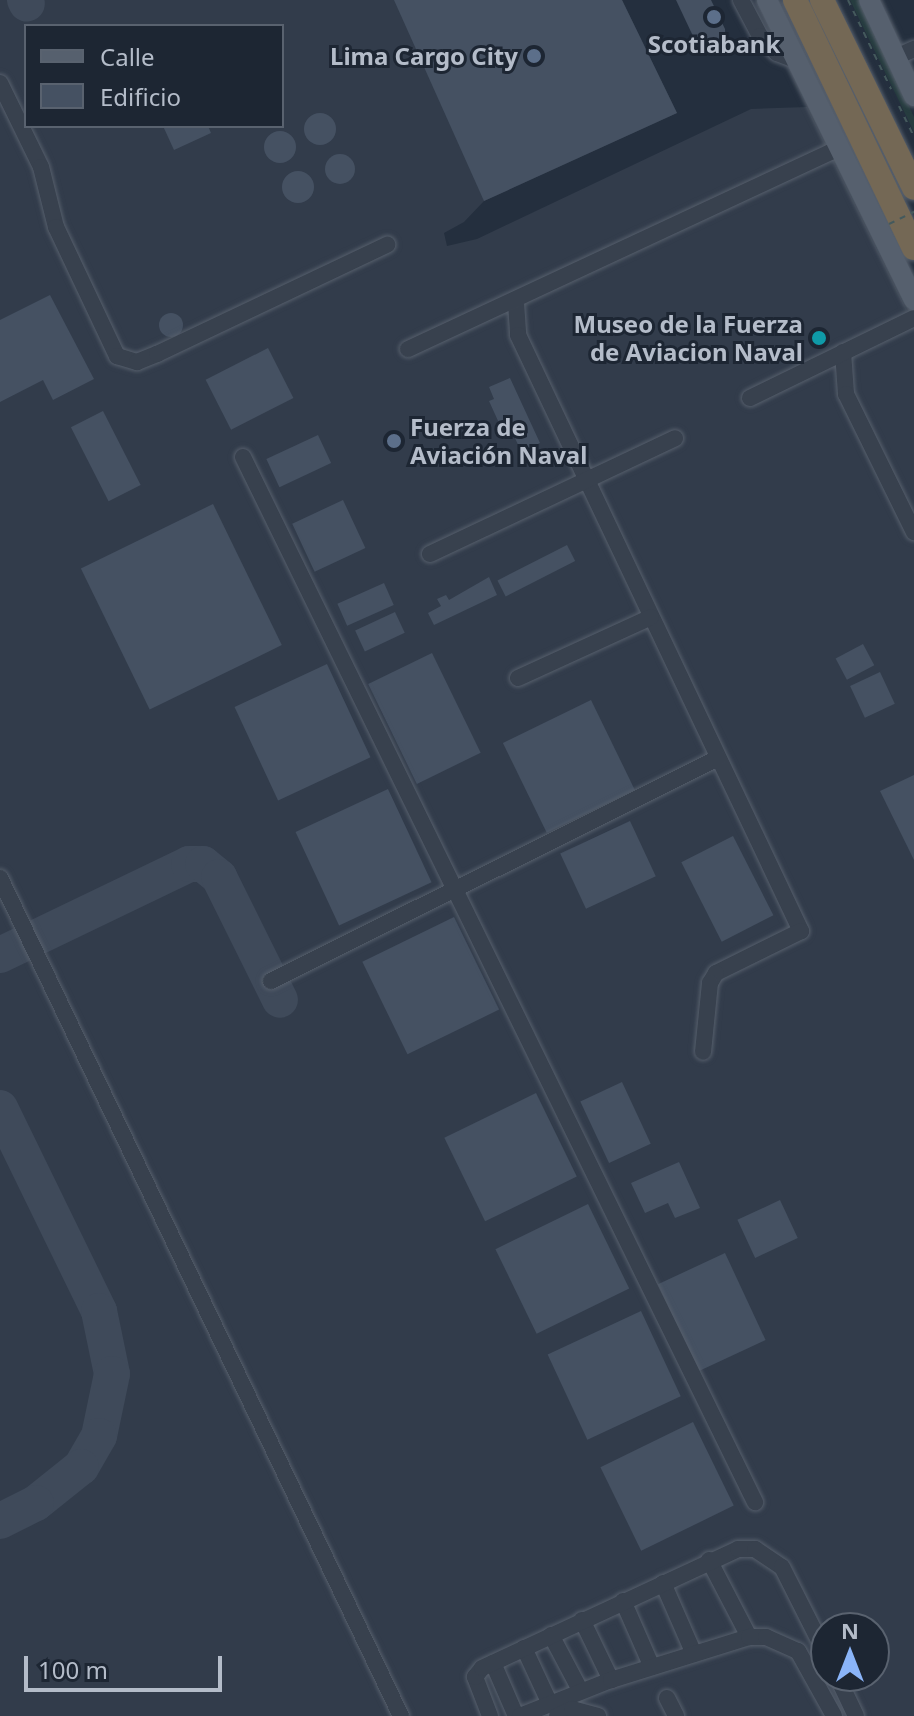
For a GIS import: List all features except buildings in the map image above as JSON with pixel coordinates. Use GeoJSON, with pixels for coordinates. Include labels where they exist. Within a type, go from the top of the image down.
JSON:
{"type":"FeatureCollection","features":[{"type":"Feature","properties":{"kind":"highway"},"geometry":{"type":"LineString","coordinates":[[795,0],[914,248]]}},
{"type":"Feature","properties":{"kind":"highway"},"geometry":{"type":"LineString","coordinates":[[822,0],[914,188]]}},
{"type":"Feature","properties":{"kind":"main road"},"geometry":{"type":"LineString","coordinates":[[767,0],[914,300]]}},
{"type":"Feature","properties":{"kind":"main road"},"geometry":{"type":"LineString","coordinates":[[869,0],[905,53],[914,96]]}},
{"type":"Feature","properties":{"kind":"lane"},"geometry":{"type":"LineString","coordinates":[[741,0],[760,36],[777,53],[798,61]]}},
{"type":"Feature","properties":{"kind":"lane"},"geometry":{"type":"LineString","coordinates":[[0,83],[41,167],[56,227],[117,356],[137,362],[147,358],[387,245]]}},
{"type":"Feature","properties":{"kind":"lane"},"geometry":{"type":"LineString","coordinates":[[408,349],[497,305],[516,303],[840,148]]}},
{"type":"Feature","properties":{"kind":"lane"},"geometry":{"type":"LineString","coordinates":[[516,303],[518,335],[801,931],[716,973],[710,983],[703,1052]]}},
{"type":"Feature","properties":{"kind":"lane"},"geometry":{"type":"LineString","coordinates":[[750,398],[914,318]]}},
{"type":"Feature","properties":{"kind":"lane"},"geometry":{"type":"LineString","coordinates":[[843,352],[846,394],[914,532]]}},
{"type":"Feature","properties":{"kind":"lane"},"geometry":{"type":"LineString","coordinates":[[430,554],[675,438]]}},
{"type":"Feature","properties":{"kind":"lane"},"geometry":{"type":"LineString","coordinates":[[243,457],[755,1502]]}},
{"type":"Feature","properties":{"kind":"lane"},"geometry":{"type":"LineString","coordinates":[[518,678],[651,617]]}},
{"type":"Feature","properties":{"kind":"lane"},"geometry":{"type":"LineString","coordinates":[[271,981],[718,758]]}},
{"type":"Feature","properties":{"kind":"lane"},"geometry":{"type":"LineString","coordinates":[[0,878],[401,1716]]}},
{"type":"Feature","properties":{"kind":"lane"},"geometry":{"type":"LineString","coordinates":[[490,1716],[475,1677],[493,1663],[738,1549],[766,1554],[782,1567],[810,1622]]}},
{"type":"Feature","properties":{"kind":"lane"},"geometry":{"type":"LineString","coordinates":[[709,1560],[749,1637]]}},
{"type":"Feature","properties":{"kind":"lane"},"geometry":{"type":"LineString","coordinates":[[663,1583],[694,1654]]}},
{"type":"Feature","properties":{"kind":"lane"},"geometry":{"type":"LineString","coordinates":[[623,1601],[652,1667]]}},
{"type":"Feature","properties":{"kind":"lane"},"geometry":{"type":"LineString","coordinates":[[582,1620],[611,1680]]}},
{"type":"Feature","properties":{"kind":"lane"},"geometry":{"type":"LineString","coordinates":[[551,1635],[580,1690]]}},
{"type":"Feature","properties":{"kind":"lane"},"geometry":{"type":"LineString","coordinates":[[553,1710],[580,1690],[749,1637],[777,1639],[798,1651],[834,1716]]}},
{"type":"Feature","properties":{"kind":"lane"},"geometry":{"type":"LineString","coordinates":[[524,1648],[553,1710]]}},
{"type":"Feature","properties":{"kind":"lane"},"geometry":{"type":"LineString","coordinates":[[493,1663],[518,1716],[572,1709],[598,1716]]}},
{"type":"Feature","properties":{"kind":"lane"},"geometry":{"type":"LineString","coordinates":[[845,1692],[856,1716]]}},
{"type":"Feature","properties":{"kind":"lane"},"geometry":{"type":"LineString","coordinates":[[667,1698],[676,1716]]}},
{"type":"Feature","properties":{"kind":"path"},"geometry":{"type":"LineString","coordinates":[[848,0],[914,137]]}},
{"type":"Feature","properties":{"kind":"path"},"geometry":{"type":"LineString","coordinates":[[889,224],[914,212]]}},
{"type":"Feature","properties":{"kind":"shaded area"},"geometry":{"type":"Polygon","coordinates":[[[0,0],[622,0],[677,113],[484,201],[464,222],[444,233],[447,246],[477,239],[751,109],[807,107],[914,325],[914,1716],[0,1716],[0,0]]]}},
{"type":"Feature","properties":{"kind":"green space"},"geometry":{"type":"Polygon","coordinates":[[[850,0],[861,0],[914,117],[914,132],[850,0]]]}},
{"type":"Feature","properties":{"kind":"taxiway"},"geometry":{"type":"LineString","coordinates":[[25,0],[27,4]]}},
{"type":"Feature","properties":{"kind":"taxiway"},"geometry":{"type":"LineString","coordinates":[[0,955],[189,864],[203,864],[219,877],[280,1000]]}},
{"type":"Feature","properties":{"kind":"taxiway"},"geometry":{"type":"LineString","coordinates":[[0,1108],[99,1311],[112,1374],[99,1436],[81,1467],[36,1503],[0,1521]]}},
{"type":"Feature","properties":{"kind":"place","name":"Scotiabank"},"geometry":{"type":"Point","coordinates":[714,17]}},
{"type":"Feature","properties":{"kind":"place","name":"Lima Cargo City"},"geometry":{"type":"Point","coordinates":[534,56]}},
{"type":"Feature","properties":{"kind":"place","name":"Museo de la Fuerza de Aviacion Naval"},"geometry":{"type":"Point","coordinates":[819,338]}},
{"type":"Feature","properties":{"kind":"place","name":"Fuerza de Aviación Naval"},"geometry":{"type":"Point","coordinates":[394,441]}}]}
